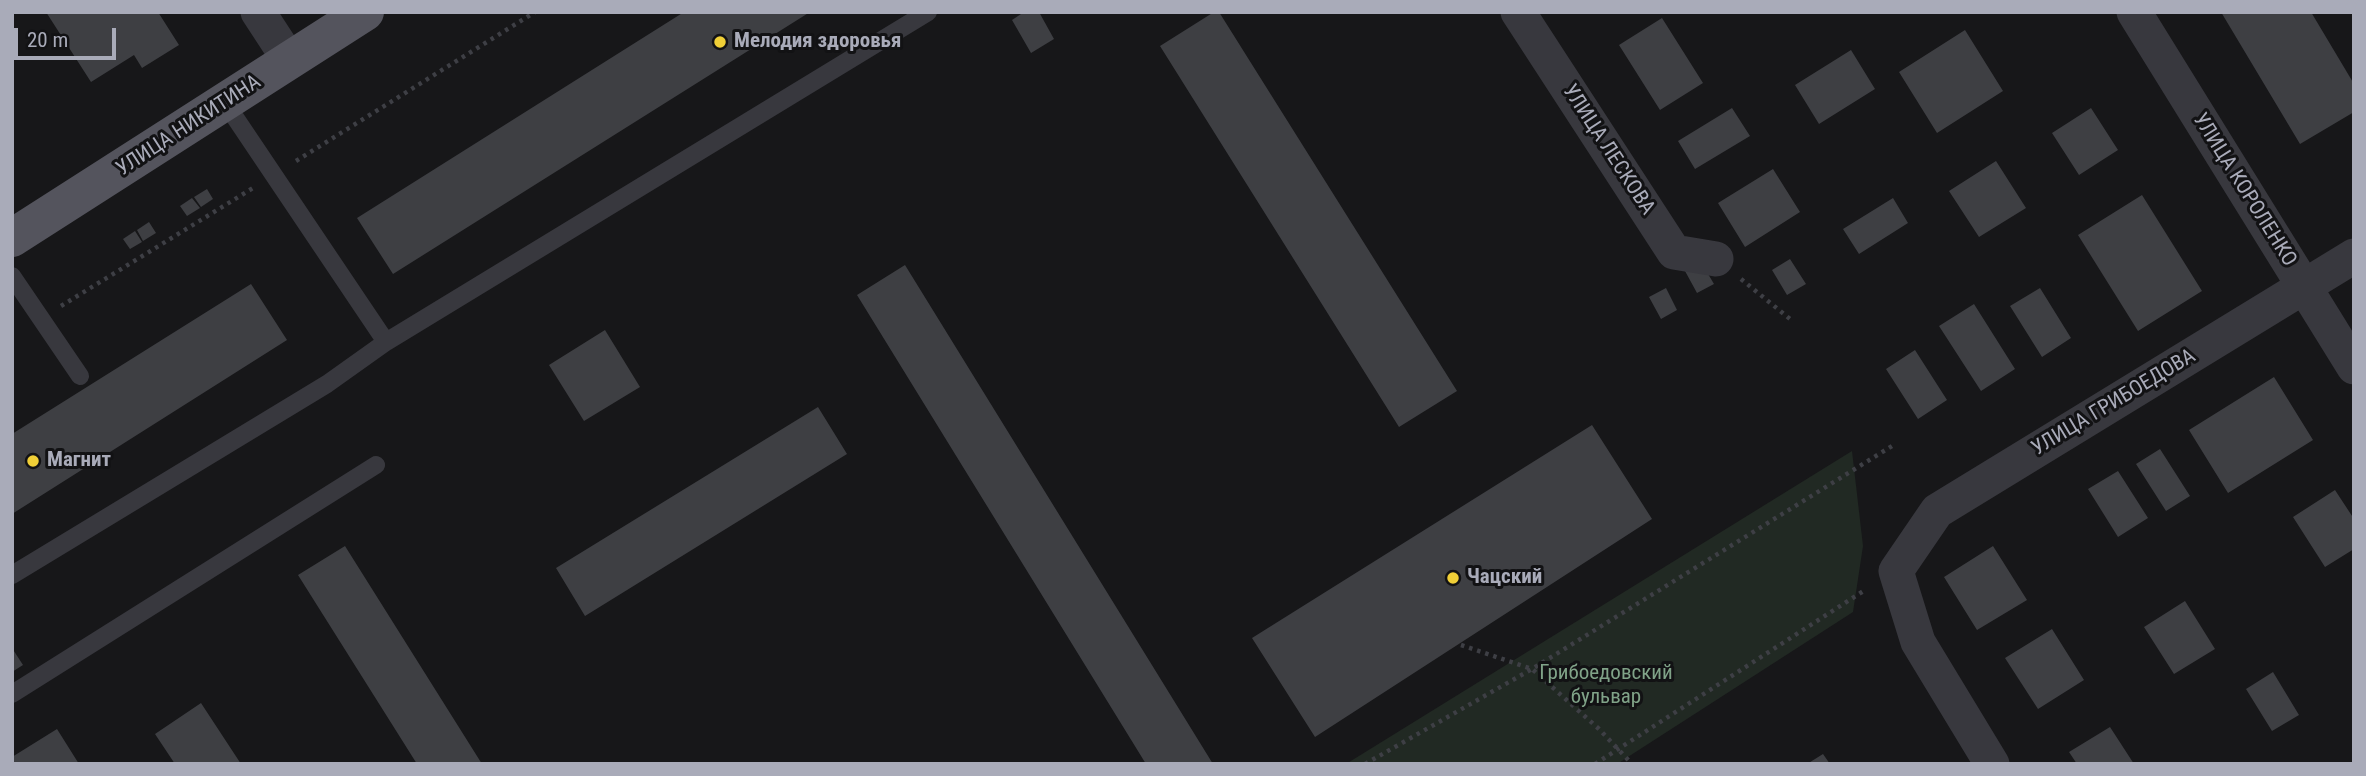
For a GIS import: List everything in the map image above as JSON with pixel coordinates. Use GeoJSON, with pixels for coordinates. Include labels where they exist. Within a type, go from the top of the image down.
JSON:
{"type":"FeatureCollection","features":[{"type":"Feature","properties":{"kind":"main road","name":"УЛИЦА НИКИТИНА"},"geometry":{"type":"LineString","coordinates":[[12,238],[226,104],[365,12]]}},
{"type":"Feature","properties":{"kind":"street"},"geometry":{"type":"LineString","coordinates":[[258,12],[290,61]]}},
{"type":"Feature","properties":{"kind":"street","name":"УЛИЦА ЛЕСКОВА"},"geometry":{"type":"LineString","coordinates":[[1518,12],[1674,252],[1716,259]]}},
{"type":"Feature","properties":{"kind":"street","name":"УЛИЦА КОРОЛЕНКО"},"geometry":{"type":"LineString","coordinates":[[2134,12],[2354,367]]}},
{"type":"Feature","properties":{"kind":"street","name":"УЛИЦА ГРИБОЕДОВА"},"geometry":{"type":"LineString","coordinates":[[1896,570],[1937,511],[2354,256]]}},
{"type":"Feature","properties":{"kind":"street"},"geometry":{"type":"LineString","coordinates":[[1896,570],[1918,642],[1992,764]]}},
{"type":"Feature","properties":{"kind":"lane"},"geometry":{"type":"LineString","coordinates":[[12,575],[327,384],[386,342],[928,12]]}},
{"type":"Feature","properties":{"kind":"lane"},"geometry":{"type":"LineString","coordinates":[[226,104],[386,342]]}},
{"type":"Feature","properties":{"kind":"lane"},"geometry":{"type":"LineString","coordinates":[[12,276],[80,376]]}},
{"type":"Feature","properties":{"kind":"lane"},"geometry":{"type":"LineString","coordinates":[[12,694],[376,465]]}},
{"type":"Feature","properties":{"kind":"path"},"geometry":{"type":"LineString","coordinates":[[1716,259],[1790,318]]}},
{"type":"Feature","properties":{"kind":"path"},"geometry":{"type":"LineString","coordinates":[[1365,764],[1532,669],[1892,446]]}},
{"type":"Feature","properties":{"kind":"path"},"geometry":{"type":"LineString","coordinates":[[1595,764],[1896,570]]}},
{"type":"Feature","properties":{"kind":"path"},"geometry":{"type":"LineString","coordinates":[[1461,645],[1532,669],[1632,764]]}},
{"type":"Feature","properties":{"kind":"green space","name":"Грибоедовский бульвар"},"geometry":{"type":"Polygon","coordinates":[[[1852,451],[1863,546],[1853,612],[1617,764],[1346,764],[1852,451]]]}},
{"type":"Feature","properties":{"kind":"building"},"geometry":{"type":"Polygon","coordinates":[[[46,12],[158,12],[179,45],[142,68],[134,55],[91,82],[46,12]]]}},
{"type":"Feature","properties":{"kind":"building"},"geometry":{"type":"Polygon","coordinates":[[[684,12],[810,12],[393,274],[357,218],[684,12]]]}},
{"type":"Feature","properties":{"kind":"building"},"geometry":{"type":"Polygon","coordinates":[[[1024,12],[1039,12],[1054,39],[1031,53],[1012,20],[1024,12]]]}},
{"type":"Feature","properties":{"kind":"building"},"geometry":{"type":"Polygon","coordinates":[[[1214,12],[1219,12],[1457,391],[1399,427],[1160,46],[1214,12]]]}},
{"type":"Feature","properties":{"kind":"building"},"geometry":{"type":"Polygon","coordinates":[[[2221,12],[2311,12],[2354,84],[2354,112],[2300,144],[2221,12]]]}},
{"type":"Feature","properties":{"kind":"building"},"geometry":{"type":"Polygon","coordinates":[[[1662,18],[1703,83],[1660,110],[1619,45],[1662,18]]]}},
{"type":"Feature","properties":{"kind":"building"},"geometry":{"type":"Polygon","coordinates":[[[1965,30],[2003,91],[1937,133],[1899,72],[1965,30]]]}},
{"type":"Feature","properties":{"kind":"building"},"geometry":{"type":"Polygon","coordinates":[[[1851,50],[1875,89],[1819,124],[1795,85],[1851,50]]]}},
{"type":"Feature","properties":{"kind":"building"},"geometry":{"type":"Polygon","coordinates":[[[1732,108],[1750,136],[1695,169],[1678,141],[1732,108]]]}},
{"type":"Feature","properties":{"kind":"building"},"geometry":{"type":"Polygon","coordinates":[[[2091,108],[2118,150],[2079,175],[2052,133],[2091,108]]]}},
{"type":"Feature","properties":{"kind":"building"},"geometry":{"type":"Polygon","coordinates":[[[1996,161],[2026,208],[1979,237],[1949,191],[1996,161]]]}},
{"type":"Feature","properties":{"kind":"building"},"geometry":{"type":"Polygon","coordinates":[[[1773,169],[1800,212],[1745,247],[1718,203],[1773,169]]]}},
{"type":"Feature","properties":{"kind":"building"},"geometry":{"type":"Polygon","coordinates":[[[207,189],[213,199],[201,207],[194,197],[207,189]]]}},
{"type":"Feature","properties":{"kind":"building"},"geometry":{"type":"Polygon","coordinates":[[[2142,195],[2202,291],[2138,331],[2078,235],[2142,195]]]}},
{"type":"Feature","properties":{"kind":"building"},"geometry":{"type":"Polygon","coordinates":[[[192,198],[200,208],[187,216],[180,206],[192,198]]]}},
{"type":"Feature","properties":{"kind":"building"},"geometry":{"type":"Polygon","coordinates":[[[1893,198],[1908,223],[1859,254],[1843,229],[1893,198]]]}},
{"type":"Feature","properties":{"kind":"building"},"geometry":{"type":"Polygon","coordinates":[[[149,222],[156,233],[143,241],[137,230],[149,222]]]}},
{"type":"Feature","properties":{"kind":"building"},"geometry":{"type":"Polygon","coordinates":[[[135,231],[142,242],[130,249],[123,239],[135,231]]]}},
{"type":"Feature","properties":{"kind":"building"},"geometry":{"type":"Polygon","coordinates":[[[1790,259],[1806,284],[1787,295],[1772,270],[1790,259]]]}},
{"type":"Feature","properties":{"kind":"building"},"geometry":{"type":"Polygon","coordinates":[[[1701,262],[1714,284],[1697,293],[1685,271],[1701,262]]]}},
{"type":"Feature","properties":{"kind":"building"},"geometry":{"type":"Polygon","coordinates":[[[905,265],[1213,764],[1146,764],[857,295],[905,265]]]}},
{"type":"Feature","properties":{"kind":"building"},"geometry":{"type":"Polygon","coordinates":[[[251,284],[287,340],[12,514],[12,434],[251,284]]]}},
{"type":"Feature","properties":{"kind":"building"},"geometry":{"type":"Polygon","coordinates":[[[1666,288],[1677,310],[1661,319],[1649,297],[1666,288]]]}},
{"type":"Feature","properties":{"kind":"building"},"geometry":{"type":"Polygon","coordinates":[[[2040,288],[2071,338],[2042,357],[2010,306],[2040,288]]]}},
{"type":"Feature","properties":{"kind":"building"},"geometry":{"type":"Polygon","coordinates":[[[1974,304],[2015,369],[1981,391],[1939,326],[1974,304]]]}},
{"type":"Feature","properties":{"kind":"building"},"geometry":{"type":"Polygon","coordinates":[[[605,330],[640,387],[584,421],[549,365],[605,330]]]}},
{"type":"Feature","properties":{"kind":"building"},"geometry":{"type":"Polygon","coordinates":[[[1915,350],[1947,400],[1918,419],[1886,369],[1915,350]]]}},
{"type":"Feature","properties":{"kind":"building"},"geometry":{"type":"Polygon","coordinates":[[[2274,377],[2313,440],[2228,493],[2189,430],[2274,377]]]}},
{"type":"Feature","properties":{"kind":"building"},"geometry":{"type":"Polygon","coordinates":[[[818,407],[847,454],[585,616],[556,568],[818,407]]]}},
{"type":"Feature","properties":{"kind":"building","name":"Чацский"},"geometry":{"type":"Polygon","coordinates":[[[1592,425],[1652,519],[1315,737],[1252,638],[1592,425]]]}},
{"type":"Feature","properties":{"kind":"building"},"geometry":{"type":"Polygon","coordinates":[[[2160,449],[2190,496],[2166,511],[2136,464],[2160,449]]]}},
{"type":"Feature","properties":{"kind":"building"},"geometry":{"type":"Polygon","coordinates":[[[2118,471],[2148,518],[2118,537],[2088,489],[2118,471]]]}},
{"type":"Feature","properties":{"kind":"building"},"geometry":{"type":"Polygon","coordinates":[[[2335,490],[2354,519],[2354,549],[2325,567],[2293,517],[2335,490]]]}},
{"type":"Feature","properties":{"kind":"building"},"geometry":{"type":"Polygon","coordinates":[[[345,546],[482,764],[417,764],[298,575],[345,546]]]}},
{"type":"Feature","properties":{"kind":"building"},"geometry":{"type":"Polygon","coordinates":[[[1993,546],[2027,600],[1977,630],[1944,577],[1993,546]]]}},
{"type":"Feature","properties":{"kind":"building"},"geometry":{"type":"Polygon","coordinates":[[[2185,601],[2215,649],[2174,674],[2144,627],[2185,601]]]}},
{"type":"Feature","properties":{"kind":"building"},"geometry":{"type":"Polygon","coordinates":[[[2052,629],[2084,680],[2038,709],[2005,658],[2052,629]]]}},
{"type":"Feature","properties":{"kind":"building"},"geometry":{"type":"Polygon","coordinates":[[[12,648],[23,665],[12,672],[12,648]]]}},
{"type":"Feature","properties":{"kind":"building"},"geometry":{"type":"Polygon","coordinates":[[[2273,672],[2299,715],[2272,731],[2246,689],[2273,672]]]}},
{"type":"Feature","properties":{"kind":"building"},"geometry":{"type":"Polygon","coordinates":[[[201,703],[241,764],[175,764],[155,734],[201,703]]]}},
{"type":"Feature","properties":{"kind":"building"},"geometry":{"type":"Polygon","coordinates":[[[2110,727],[2134,764],[2077,764],[2069,752],[2110,727]]]}},
{"type":"Feature","properties":{"kind":"building"},"geometry":{"type":"Polygon","coordinates":[[[57,729],[79,764],[12,764],[12,757],[57,729]]]}},
{"type":"Feature","properties":{"kind":"building"},"geometry":{"type":"Polygon","coordinates":[[[1823,754],[1830,764],[1807,764],[1823,754]]]}},
{"type":"Feature","properties":{"kind":"place","name":"Мелодия здоровья"},"geometry":{"type":"Point","coordinates":[720,42]}},
{"type":"Feature","properties":{"kind":"place","name":"Магнит"},"geometry":{"type":"Point","coordinates":[33,461]}},
{"type":"Feature","properties":{"kind":"place","name":"Чацский"},"geometry":{"type":"Point","coordinates":[1453,578]}}]}
